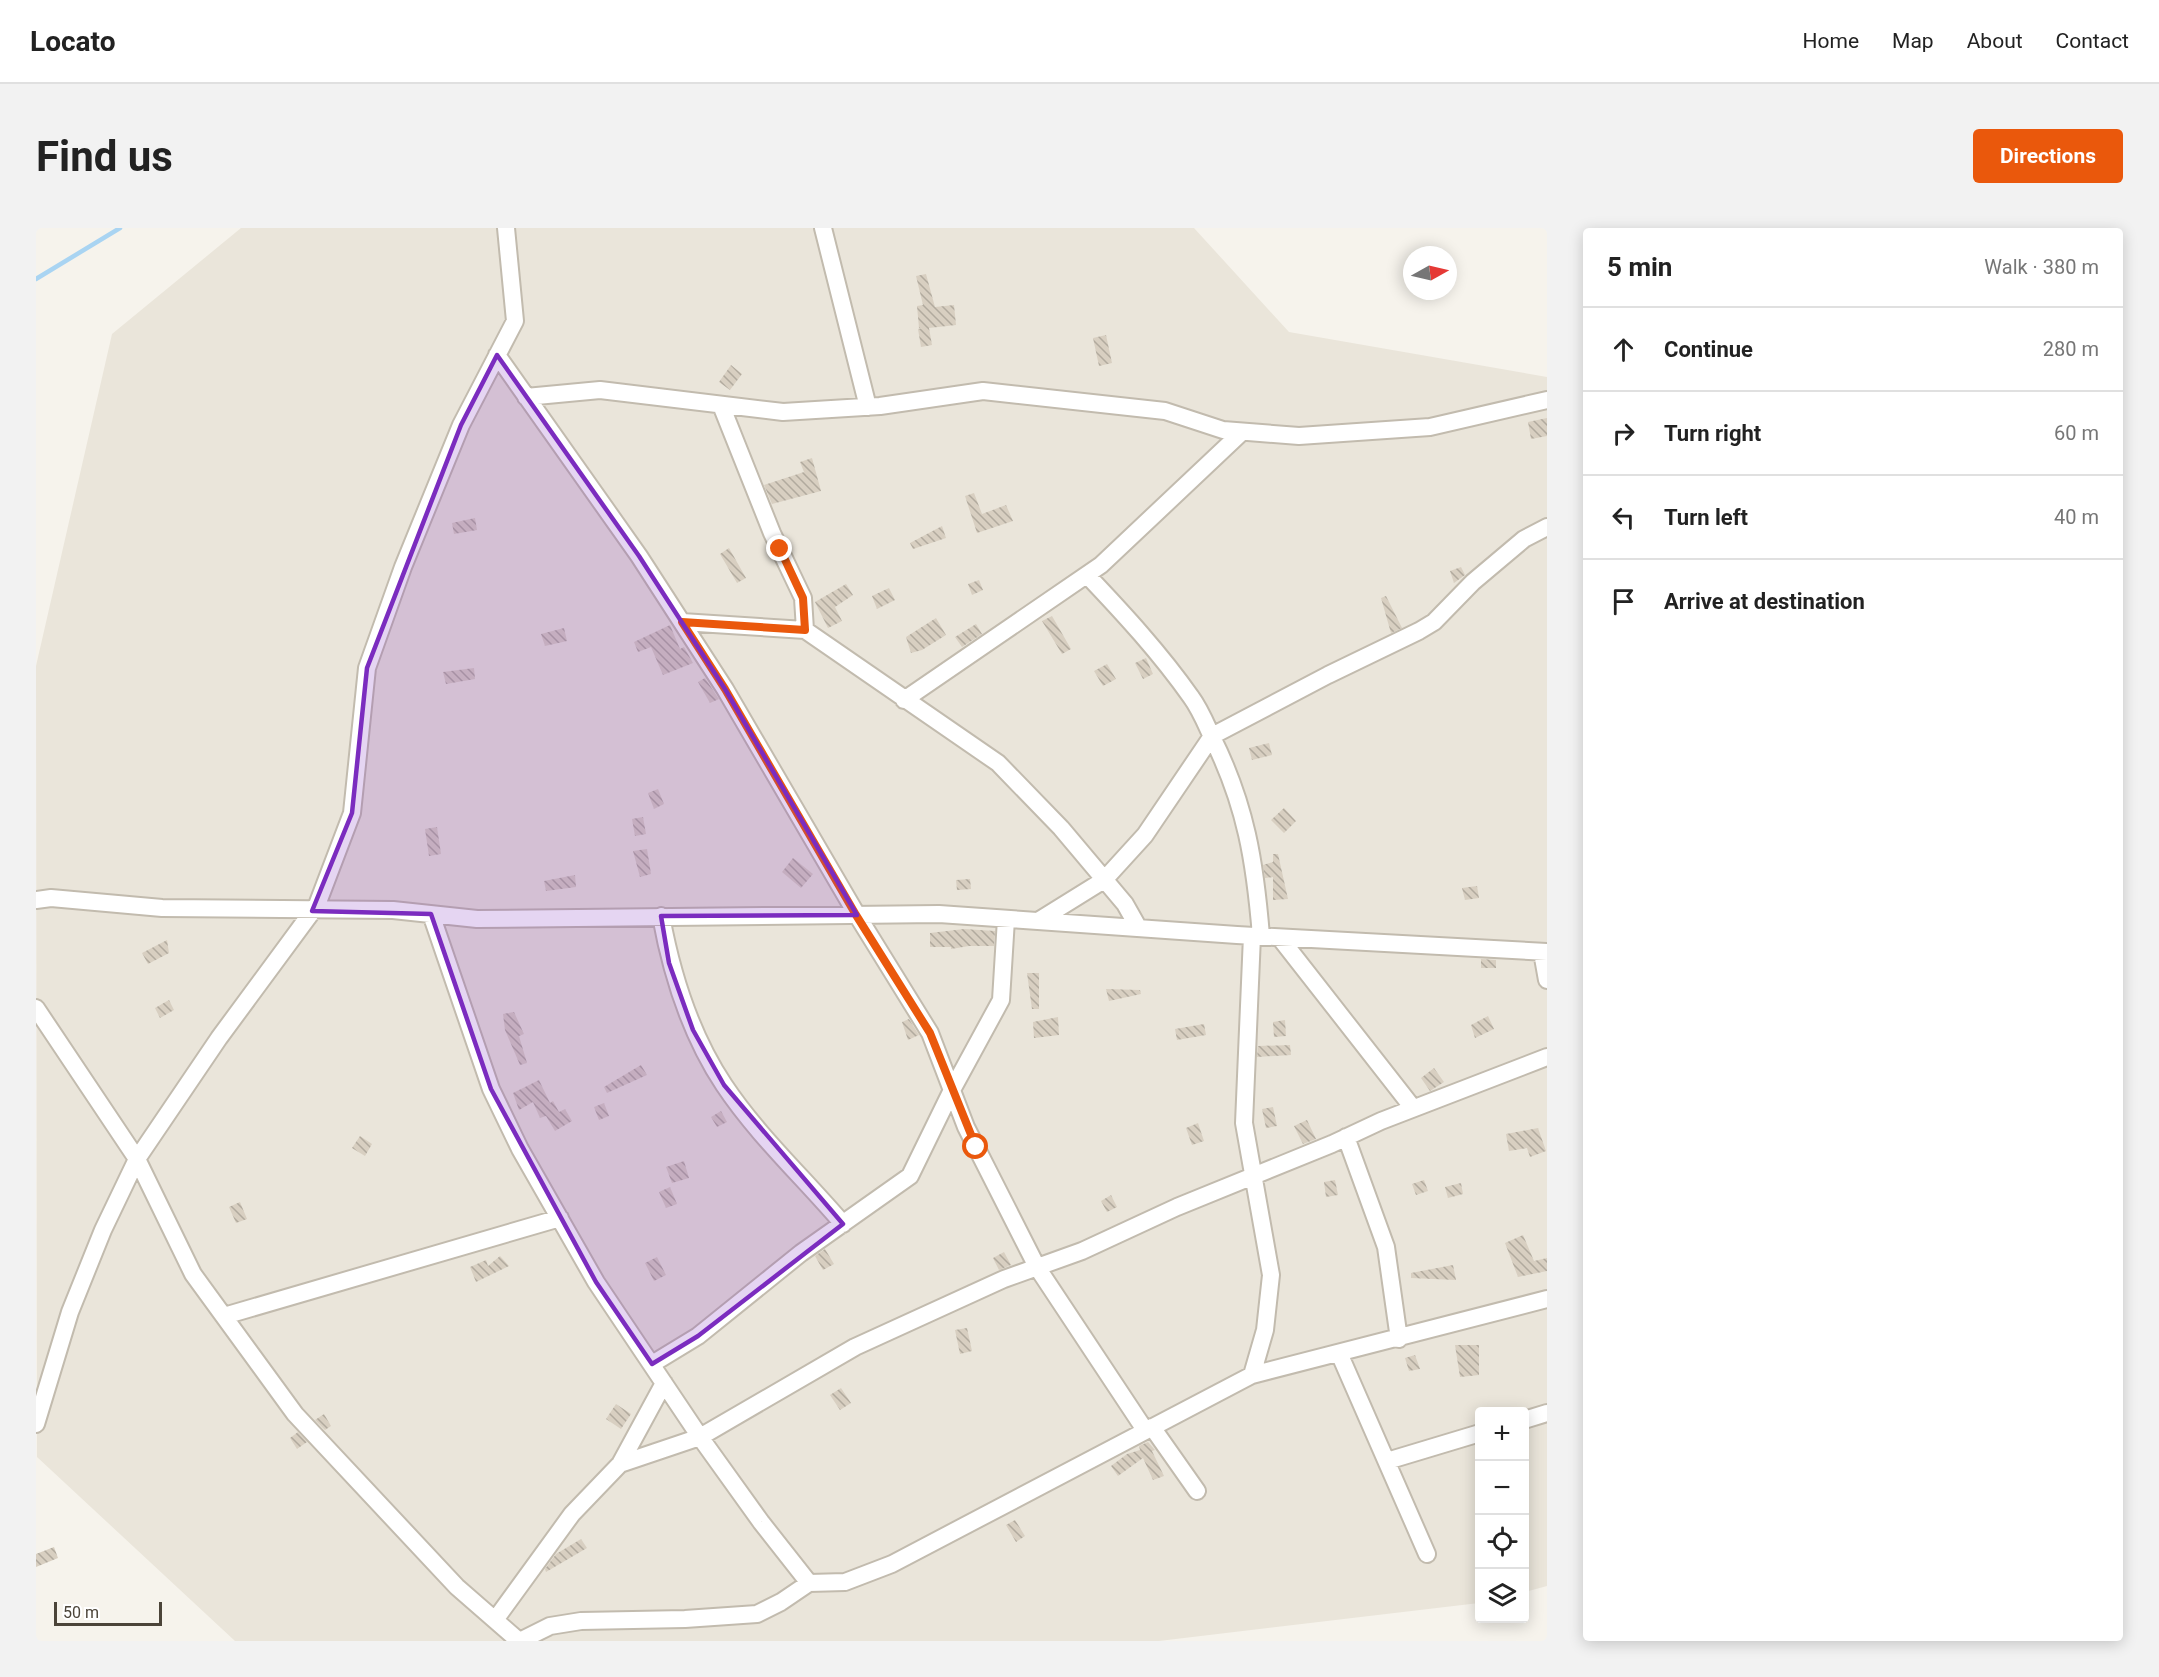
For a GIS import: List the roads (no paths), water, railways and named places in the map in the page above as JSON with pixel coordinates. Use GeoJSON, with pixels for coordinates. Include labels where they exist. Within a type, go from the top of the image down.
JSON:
{"type":"FeatureCollection","features":[{"type":"Feature","properties":{"kind":"street"},"geometry":{"type":"LineString","coordinates":[[36,1424],[69,1312],[137,1159],[219,1038],[312,911],[352,813],[367,668],[404,567],[461,425],[515,321],[506,228]]}},
{"type":"Feature","properties":{"kind":"street"},"geometry":{"type":"LineString","coordinates":[[823,228],[868,407]]}},
{"type":"Feature","properties":{"kind":"street"},"geometry":{"type":"LineString","coordinates":[[497,355],[639,556],[725,689],[856,915],[930,1033],[966,1127],[1037,1267],[1148,1429],[1197,1491]]}},
{"type":"Feature","properties":{"kind":"street"},"geometry":{"type":"LineString","coordinates":[[526,397],[600,390],[783,412],[868,407],[983,391],[1165,411],[1222,430],[1299,436],[1430,427],[1547,400]]}},
{"type":"Feature","properties":{"kind":"street"},"geometry":{"type":"LineString","coordinates":[[721,405],[772,533],[803,598],[805,630]]}},
{"type":"Feature","properties":{"kind":"street"},"geometry":{"type":"LineString","coordinates":[[904,700],[1101,565],[1242,432]]}},
{"type":"Feature","properties":{"kind":"street"},"geometry":{"type":"LineString","coordinates":[[1038,921],[1104,880],[1144,835],[1212,736],[1328,675],[1419,631],[1434,621],[1473,582],[1524,539],[1547,527]]}},
{"type":"Feature","properties":{"kind":"street"},"geometry":{"type":"LineString","coordinates":[[1087,575],[1153,646],[1193,699],[1212,736],[1244,813],[1256,873],[1256,936],[1244,1123],[1271,1275],[1265,1330],[1251,1375]]}},
{"type":"Feature","properties":{"kind":"street"},"geometry":{"type":"LineString","coordinates":[[682,622],[805,630],[998,763],[1061,828],[1125,904],[1138,927]]}},
{"type":"Feature","properties":{"kind":"street"},"geometry":{"type":"LineString","coordinates":[[36,900],[51,898],[162,908],[393,910],[477,919],[939,914],[1280,938],[1544,952],[1547,981]]}},
{"type":"Feature","properties":{"kind":"street"},"geometry":{"type":"LineString","coordinates":[[431,914],[491,1089],[520,1149],[596,1282],[700,1437],[761,1522],[809,1583]]}},
{"type":"Feature","properties":{"kind":"street"},"geometry":{"type":"LineString","coordinates":[[661,916],[669,963],[693,1030],[724,1085],[770,1143],[843,1224]]}},
{"type":"Feature","properties":{"kind":"street"},"geometry":{"type":"LineString","coordinates":[[652,1364],[698,1336],[801,1253],[910,1176],[952,1090],[1001,1000],[1006,919]]}},
{"type":"Feature","properties":{"kind":"street"},"geometry":{"type":"LineString","coordinates":[[1280,938],[1413,1108]]}},
{"type":"Feature","properties":{"kind":"street"},"geometry":{"type":"LineString","coordinates":[[36,1008],[68,1052],[137,1159],[193,1274],[295,1414],[457,1587],[520,1641],[550,1626],[581,1621],[686,1619],[757,1614],[781,1602],[809,1583],[845,1582],[892,1564],[1251,1375],[1399,1340],[1547,1299]]}},
{"type":"Feature","properties":{"kind":"street"},"geometry":{"type":"LineString","coordinates":[[620,1464],[700,1437],[855,1347],[1004,1279],[1082,1251],[1254,1173],[1347,1137],[1413,1108],[1547,1057]]}},
{"type":"Feature","properties":{"kind":"street"},"geometry":{"type":"LineString","coordinates":[[1347,1137],[1386,1247],[1399,1340]]}},
{"type":"Feature","properties":{"kind":"street"},"geometry":{"type":"LineString","coordinates":[[224,1317],[560,1218]]}},
{"type":"Feature","properties":{"kind":"street"},"geometry":{"type":"LineString","coordinates":[[1339,1353],[1427,1554]]}},
{"type":"Feature","properties":{"kind":"street"},"geometry":{"type":"LineString","coordinates":[[495,1620],[572,1514],[620,1464],[664,1383]]}},
{"type":"Feature","properties":{"kind":"street"},"geometry":{"type":"LineString","coordinates":[[1529,1418],[1547,1413]]}},
{"type":"Feature","properties":{"kind":"street"},"geometry":{"type":"LineString","coordinates":[[1387,1461],[1475,1434]]}},
{"type":"Feature","properties":{"kind":"waterway"},"geometry":{"type":"LineString","coordinates":[[36,279],[120,228]]}}]}
